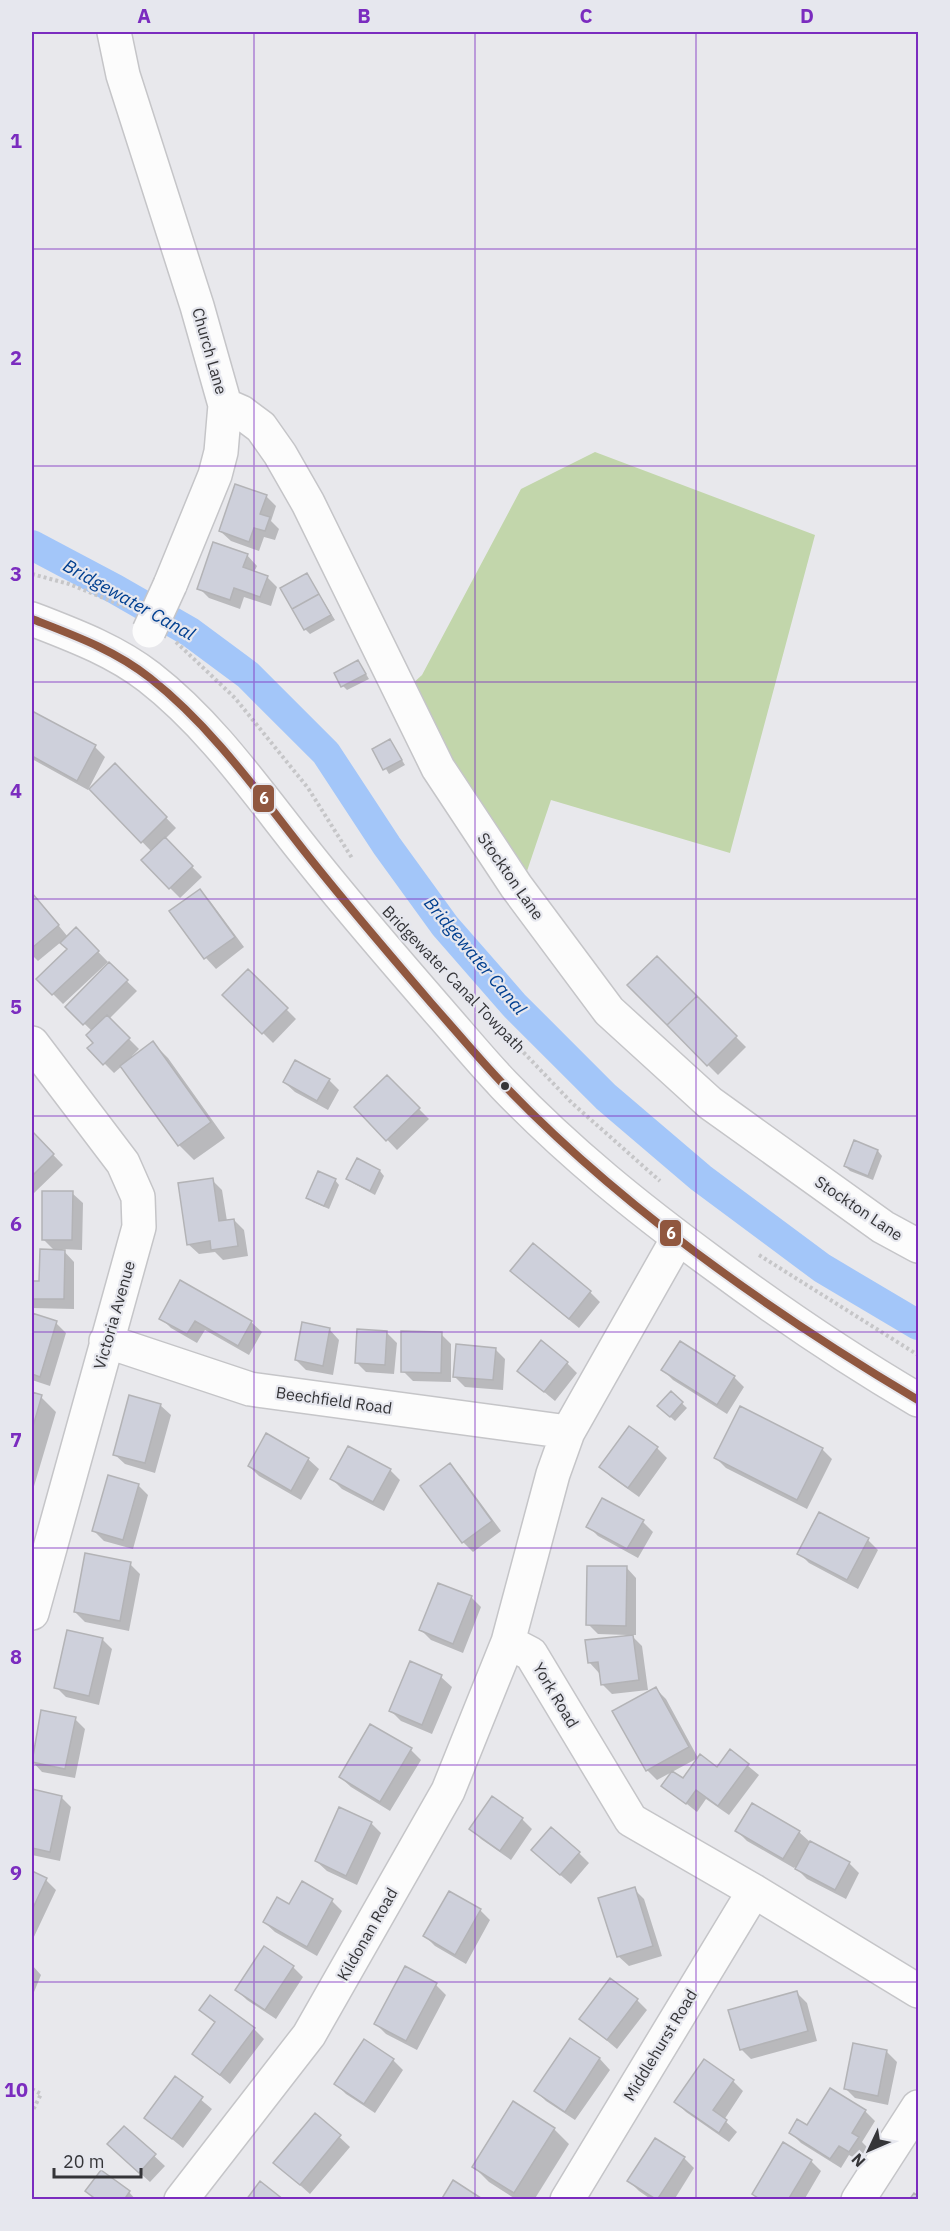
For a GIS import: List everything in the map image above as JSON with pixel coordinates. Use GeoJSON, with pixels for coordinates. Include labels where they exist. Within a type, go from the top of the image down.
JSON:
{"type":"FeatureCollection","features":[{"type":"Feature","properties":{"kind":"street","name":"Church Lane"},"geometry":{"type":"LineString","coordinates":[[114,32],[123,75],[210,349],[225,405],[221,452],[215,475],[170,585],[132,665]]}},
{"type":"Feature","properties":{"kind":"street","name":"Stockton Lane"},"geometry":{"type":"LineString","coordinates":[[225,405],[241,412],[261,427],[280,454],[308,503],[438,768],[516,885],[609,1011],[710,1102],[882,1227],[918,1246]]}},
{"type":"Feature","properties":{"kind":"street"},"geometry":{"type":"LineString","coordinates":[[32,619],[101,647],[132,665],[168,694],[219,745],[360,922],[504,1084],[598,1175],[777,1311],[918,1400]]}},
{"type":"Feature","properties":{"kind":"street","name":"Victoria Avenue"},"geometry":{"type":"LineString","coordinates":[[32,1043],[123,1163],[138,1197],[139,1227],[32,1613]]}},
{"type":"Feature","properties":{"kind":"street"},"geometry":{"type":"LineString","coordinates":[[508,1642],[554,1474],[568,1432],[678,1238]]}},
{"type":"Feature","properties":{"kind":"street","name":"Beechfield Road"},"geometry":{"type":"LineString","coordinates":[[106,1341],[250,1389],[568,1432]]}},
{"type":"Feature","properties":{"kind":"street","name":"York Road"},"geometry":{"type":"LineString","coordinates":[[508,1642],[531,1654],[631,1820],[754,1891],[918,1991]]}},
{"type":"Feature","properties":{"kind":"street","name":"Kildonan Road"},"geometry":{"type":"LineString","coordinates":[[182,2199],[309,2035],[448,1791],[508,1642]]}},
{"type":"Feature","properties":{"kind":"street","name":"Middlehurst Road"},"geometry":{"type":"LineString","coordinates":[[567,2199],[754,1891]]}},
{"type":"Feature","properties":{"kind":"street"},"geometry":{"type":"LineString","coordinates":[[858,2199],[918,2107]]}},
{"type":"Feature","properties":{"kind":"path"},"geometry":{"type":"LineString","coordinates":[[32,574],[69,584],[151,626],[186,649],[236,698],[308,788],[358,867]]}},
{"type":"Feature","properties":{"kind":"path","name":"Bridgewater Canal Towpath"},"geometry":{"type":"LineString","coordinates":[[482,1009],[572,1102],[668,1187]]}},
{"type":"Feature","properties":{"kind":"path"},"geometry":{"type":"LineString","coordinates":[[751,1251],[918,1356]]}},
{"type":"Feature","properties":{"kind":"path"},"geometry":{"type":"LineString","coordinates":[[32,2089],[41,2094],[32,2112]]}},
{"type":"Feature","properties":{"kind":"green space"},"geometry":{"type":"Polygon","coordinates":[[[595,452],[815,535],[730,853],[551,800],[526,874],[516,879],[411,685],[422,675],[521,489],[595,452]]]}},
{"type":"Feature","properties":{"kind":"building"},"geometry":{"type":"Polygon","coordinates":[[[235,484],[267,495],[260,514],[270,517],[265,531],[254,528],[249,542],[219,531],[235,484]]]}},
{"type":"Feature","properties":{"kind":"building"},"geometry":{"type":"Polygon","coordinates":[[[213,542],[248,554],[243,567],[268,576],[260,597],[234,588],[230,600],[197,589],[213,542]]]}},
{"type":"Feature","properties":{"kind":"building"},"geometry":{"type":"Polygon","coordinates":[[[307,573],[319,594],[292,609],[280,588],[307,573]]]}},
{"type":"Feature","properties":{"kind":"building"},"geometry":{"type":"Polygon","coordinates":[[[319,594],[331,615],[304,630],[292,609],[319,594]]]}},
{"type":"Feature","properties":{"kind":"building"},"geometry":{"type":"Polygon","coordinates":[[[358,660],[366,674],[341,687],[334,673],[358,660]]]}},
{"type":"Feature","properties":{"kind":"building"},"geometry":{"type":"Polygon","coordinates":[[[32,711],[96,745],[77,781],[32,756],[32,711]]]}},
{"type":"Feature","properties":{"kind":"building"},"geometry":{"type":"Polygon","coordinates":[[[390,739],[402,760],[383,770],[372,749],[390,739]]]}},
{"type":"Feature","properties":{"kind":"building"},"geometry":{"type":"Polygon","coordinates":[[[115,763],[167,817],[141,843],[89,789],[115,763]]]}},
{"type":"Feature","properties":{"kind":"building"},"geometry":{"type":"Polygon","coordinates":[[[165,837],[193,866],[169,889],[141,860],[165,837]]]}},
{"type":"Feature","properties":{"kind":"building"},"geometry":{"type":"Polygon","coordinates":[[[200,889],[235,937],[204,959],[169,911],[200,889]]]}},
{"type":"Feature","properties":{"kind":"building"},"geometry":{"type":"Polygon","coordinates":[[[32,893],[59,925],[32,948],[32,893]]]}},
{"type":"Feature","properties":{"kind":"building"},"geometry":{"type":"Polygon","coordinates":[[[76,927],[99,951],[52,995],[36,979],[67,949],[60,943],[76,927]]]}},
{"type":"Feature","properties":{"kind":"building"},"geometry":{"type":"Polygon","coordinates":[[[657,956],[697,996],[667,1025],[627,985],[657,956]]]}},
{"type":"Feature","properties":{"kind":"building"},"geometry":{"type":"Polygon","coordinates":[[[109,962],[128,980],[83,1025],[65,1007],[109,962]]]}},
{"type":"Feature","properties":{"kind":"building"},"geometry":{"type":"Polygon","coordinates":[[[248,969],[288,1008],[262,1034],[222,995],[248,969]]]}},
{"type":"Feature","properties":{"kind":"building"},"geometry":{"type":"Polygon","coordinates":[[[697,996],[737,1036],[707,1066],[667,1025],[697,996]]]}},
{"type":"Feature","properties":{"kind":"building"},"geometry":{"type":"Polygon","coordinates":[[[107,1015],[130,1038],[103,1065],[87,1048],[93,1043],[86,1035],[107,1015]]]}},
{"type":"Feature","properties":{"kind":"building"},"geometry":{"type":"Polygon","coordinates":[[[153,1041],[211,1122],[178,1146],[120,1066],[153,1041]]]}},
{"type":"Feature","properties":{"kind":"building"},"geometry":{"type":"Polygon","coordinates":[[[295,1060],[330,1079],[317,1101],[283,1082],[295,1060]]]}},
{"type":"Feature","properties":{"kind":"building"},"geometry":{"type":"Polygon","coordinates":[[[387,1075],[420,1108],[386,1141],[354,1107],[387,1075]]]}},
{"type":"Feature","properties":{"kind":"building"},"geometry":{"type":"Polygon","coordinates":[[[32,1131],[54,1154],[32,1176],[32,1131]]]}},
{"type":"Feature","properties":{"kind":"building"},"geometry":{"type":"Polygon","coordinates":[[[854,1140],[878,1150],[868,1176],[844,1166],[854,1140]]]}},
{"type":"Feature","properties":{"kind":"building"},"geometry":{"type":"Polygon","coordinates":[[[357,1158],[380,1170],[370,1191],[346,1179],[357,1158]]]}},
{"type":"Feature","properties":{"kind":"building"},"geometry":{"type":"Polygon","coordinates":[[[318,1171],[336,1179],[324,1206],[306,1198],[318,1171]]]}},
{"type":"Feature","properties":{"kind":"building"},"geometry":{"type":"Polygon","coordinates":[[[213,1178],[219,1221],[234,1219],[238,1246],[211,1250],[210,1241],[187,1245],[178,1183],[213,1178]]]}},
{"type":"Feature","properties":{"kind":"building"},"geometry":{"type":"Polygon","coordinates":[[[42,1191],[73,1191],[72,1240],[42,1240],[42,1191]]]}},
{"type":"Feature","properties":{"kind":"building"},"geometry":{"type":"Polygon","coordinates":[[[533,1243],[591,1291],[569,1319],[510,1271],[533,1243]]]}},
{"type":"Feature","properties":{"kind":"building"},"geometry":{"type":"Polygon","coordinates":[[[40,1249],[65,1250],[64,1299],[32,1299],[32,1281],[39,1281],[40,1249]]]}},
{"type":"Feature","properties":{"kind":"building"},"geometry":{"type":"Polygon","coordinates":[[[180,1280],[252,1321],[238,1346],[195,1321],[187,1334],[159,1319],[180,1280]]]}},
{"type":"Feature","properties":{"kind":"building"},"geometry":{"type":"Polygon","coordinates":[[[32,1313],[57,1321],[40,1377],[32,1374],[32,1313]]]}},
{"type":"Feature","properties":{"kind":"building"},"geometry":{"type":"Polygon","coordinates":[[[302,1322],[330,1328],[323,1366],[295,1360],[302,1322]]]}},
{"type":"Feature","properties":{"kind":"building"},"geometry":{"type":"Polygon","coordinates":[[[357,1329],[387,1331],[385,1365],[355,1363],[357,1329]]]}},
{"type":"Feature","properties":{"kind":"building"},"geometry":{"type":"Polygon","coordinates":[[[401,1331],[442,1332],[441,1373],[401,1372],[401,1331]]]}},
{"type":"Feature","properties":{"kind":"building"},"geometry":{"type":"Polygon","coordinates":[[[541,1340],[568,1362],[544,1392],[517,1371],[541,1340]]]}},
{"type":"Feature","properties":{"kind":"building"},"geometry":{"type":"Polygon","coordinates":[[[680,1341],[735,1376],[717,1405],[661,1370],[680,1341]]]}},
{"type":"Feature","properties":{"kind":"building"},"geometry":{"type":"Polygon","coordinates":[[[456,1344],[496,1348],[493,1380],[453,1377],[456,1344]]]}},
{"type":"Feature","properties":{"kind":"building"},"geometry":{"type":"Polygon","coordinates":[[[671,1391],[683,1402],[670,1417],[657,1406],[671,1391]]]}},
{"type":"Feature","properties":{"kind":"building"},"geometry":{"type":"Polygon","coordinates":[[[32,1392],[42,1395],[32,1430],[32,1392]]]}},
{"type":"Feature","properties":{"kind":"building"},"geometry":{"type":"Polygon","coordinates":[[[129,1395],[161,1404],[145,1463],[113,1455],[129,1395]]]}},
{"type":"Feature","properties":{"kind":"building"},"geometry":{"type":"Polygon","coordinates":[[[740,1406],[823,1448],[797,1500],[714,1458],[740,1406]]]}},
{"type":"Feature","properties":{"kind":"building"},"geometry":{"type":"Polygon","coordinates":[[[629,1426],[658,1447],[628,1488],[599,1467],[629,1426]]]}},
{"type":"Feature","properties":{"kind":"building"},"geometry":{"type":"Polygon","coordinates":[[[266,1433],[309,1458],[291,1491],[248,1466],[266,1433]]]}},
{"type":"Feature","properties":{"kind":"building"},"geometry":{"type":"Polygon","coordinates":[[[348,1446],[391,1469],[373,1502],[330,1479],[348,1446]]]}},
{"type":"Feature","properties":{"kind":"building"},"geometry":{"type":"Polygon","coordinates":[[[450,1463],[492,1521],[462,1543],[420,1486],[450,1463]]]}},
{"type":"Feature","properties":{"kind":"building"},"geometry":{"type":"Polygon","coordinates":[[[108,1475],[139,1484],[123,1540],[92,1531],[108,1475]]]}},
{"type":"Feature","properties":{"kind":"building"},"geometry":{"type":"Polygon","coordinates":[[[602,1498],[644,1520],[627,1549],[586,1527],[602,1498]]]}},
{"type":"Feature","properties":{"kind":"building"},"geometry":{"type":"Polygon","coordinates":[[[819,1512],[869,1538],[847,1580],[797,1554],[819,1512]]]}},
{"type":"Feature","properties":{"kind":"building"},"geometry":{"type":"Polygon","coordinates":[[[85,1553],[131,1562],[120,1621],[74,1612],[85,1553]]]}},
{"type":"Feature","properties":{"kind":"building"},"geometry":{"type":"Polygon","coordinates":[[[587,1566],[627,1566],[626,1626],[586,1625],[587,1566]]]}},
{"type":"Feature","properties":{"kind":"building"},"geometry":{"type":"Polygon","coordinates":[[[438,1583],[472,1596],[453,1644],[419,1630],[438,1583]]]}},
{"type":"Feature","properties":{"kind":"building"},"geometry":{"type":"Polygon","coordinates":[[[67,1630],[103,1638],[89,1696],[54,1688],[67,1630]]]}},
{"type":"Feature","properties":{"kind":"building"},"geometry":{"type":"Polygon","coordinates":[[[633,1635],[639,1680],[601,1685],[598,1662],[588,1663],[585,1640],[633,1635]]]}},
{"type":"Feature","properties":{"kind":"building"},"geometry":{"type":"Polygon","coordinates":[[[410,1661],[442,1675],[422,1725],[389,1711],[410,1661]]]}},
{"type":"Feature","properties":{"kind":"building"},"geometry":{"type":"Polygon","coordinates":[[[656,1687],[689,1747],[646,1771],[612,1711],[656,1687]]]}},
{"type":"Feature","properties":{"kind":"building"},"geometry":{"type":"Polygon","coordinates":[[[41,1710],[76,1717],[65,1769],[32,1762],[41,1710]]]}},
{"type":"Feature","properties":{"kind":"building"},"geometry":{"type":"Polygon","coordinates":[[[370,1724],[412,1748],[380,1802],[339,1777],[370,1724]]]}},
{"type":"Feature","properties":{"kind":"building"},"geometry":{"type":"Polygon","coordinates":[[[730,1749],[749,1764],[718,1806],[696,1790],[686,1804],[661,1786],[672,1771],[683,1778],[700,1754],[717,1767],[730,1749]]]}},
{"type":"Feature","properties":{"kind":"building"},"geometry":{"type":"Polygon","coordinates":[[[32,1789],[62,1796],[50,1852],[32,1848],[32,1789]]]}},
{"type":"Feature","properties":{"kind":"building"},"geometry":{"type":"Polygon","coordinates":[[[492,1796],[523,1818],[500,1851],[469,1829],[492,1796]]]}},
{"type":"Feature","properties":{"kind":"building"},"geometry":{"type":"Polygon","coordinates":[[[752,1803],[800,1831],[783,1859],[735,1831],[752,1803]]]}},
{"type":"Feature","properties":{"kind":"building"},"geometry":{"type":"Polygon","coordinates":[[[339,1807],[372,1822],[346,1876],[315,1861],[339,1807]]]}},
{"type":"Feature","properties":{"kind":"building"},"geometry":{"type":"Polygon","coordinates":[[[551,1827],[580,1852],[560,1875],[531,1850],[551,1827]]]}},
{"type":"Feature","properties":{"kind":"building"},"geometry":{"type":"Polygon","coordinates":[[[810,1841],[850,1862],[835,1890],[795,1869],[810,1841]]]}},
{"type":"Feature","properties":{"kind":"building"},"geometry":{"type":"Polygon","coordinates":[[[32,1871],[47,1878],[32,1910],[32,1871]]]}},
{"type":"Feature","properties":{"kind":"building"},"geometry":{"type":"Polygon","coordinates":[[[302,1881],[333,1899],[307,1947],[263,1922],[277,1897],[289,1904],[302,1881]]]}},
{"type":"Feature","properties":{"kind":"building"},"geometry":{"type":"Polygon","coordinates":[[[635,1887],[653,1946],[617,1957],[598,1898],[635,1887]]]}},
{"type":"Feature","properties":{"kind":"building"},"geometry":{"type":"Polygon","coordinates":[[[449,1891],[481,1909],[455,1955],[423,1936],[449,1891]]]}},
{"type":"Feature","properties":{"kind":"building"},"geometry":{"type":"Polygon","coordinates":[[[264,1946],[294,1966],[265,2010],[235,1990],[264,1946]]]}},
{"type":"Feature","properties":{"kind":"building"},"geometry":{"type":"Polygon","coordinates":[[[405,1966],[437,1983],[406,2041],[374,2024],[405,1966]]]}},
{"type":"Feature","properties":{"kind":"building"},"geometry":{"type":"Polygon","coordinates":[[[610,1978],[638,1999],[607,2040],[579,2019],[610,1978]]]}},
{"type":"Feature","properties":{"kind":"building"},"geometry":{"type":"Polygon","coordinates":[[[797,1991],[808,2031],[740,2050],[728,2010],[797,1991]]]}},
{"type":"Feature","properties":{"kind":"building"},"geometry":{"type":"Polygon","coordinates":[[[210,1995],[255,2028],[220,2075],[192,2054],[215,2022],[199,2010],[210,1995]]]}},
{"type":"Feature","properties":{"kind":"building"},"geometry":{"type":"Polygon","coordinates":[[[570,2038],[600,2058],[565,2112],[534,2091],[570,2038]]]}},
{"type":"Feature","properties":{"kind":"building"},"geometry":{"type":"Polygon","coordinates":[[[364,2039],[394,2059],[364,2104],[334,2084],[364,2039]]]}},
{"type":"Feature","properties":{"kind":"building"},"geometry":{"type":"Polygon","coordinates":[[[853,2043],[887,2050],[878,2096],[844,2089],[853,2043]]]}},
{"type":"Feature","properties":{"kind":"building"},"geometry":{"type":"Polygon","coordinates":[[[704,2059],[734,2080],[713,2110],[727,2120],[719,2133],[674,2102],[704,2059]]]}},
{"type":"Feature","properties":{"kind":"building"},"geometry":{"type":"Polygon","coordinates":[[[175,2076],[203,2097],[172,2139],[144,2118],[175,2076]]]}},
{"type":"Feature","properties":{"kind":"building"},"geometry":{"type":"Polygon","coordinates":[[[830,2088],[866,2110],[852,2133],[859,2137],[849,2152],[839,2146],[830,2159],[789,2133],[797,2119],[807,2125],[830,2088]]]}},
{"type":"Feature","properties":{"kind":"building"},"geometry":{"type":"Polygon","coordinates":[[[513,2101],[555,2128],[514,2193],[472,2167],[513,2101]]]}},
{"type":"Feature","properties":{"kind":"building"},"geometry":{"type":"Polygon","coordinates":[[[315,2113],[341,2135],[300,2185],[273,2163],[315,2113]]]}},
{"type":"Feature","properties":{"kind":"building"},"geometry":{"type":"Polygon","coordinates":[[[124,2126],[156,2154],[139,2173],[107,2144],[124,2126]]]}},
{"type":"Feature","properties":{"kind":"building"},"geometry":{"type":"Polygon","coordinates":[[[655,2138],[685,2157],[657,2200],[627,2181],[655,2138]]]}},
{"type":"Feature","properties":{"kind":"building"},"geometry":{"type":"Polygon","coordinates":[[[783,2142],[812,2160],[788,2200],[761,2200],[752,2194],[783,2142]]]}},
{"type":"Feature","properties":{"kind":"building"},"geometry":{"type":"Polygon","coordinates":[[[101,2170],[130,2191],[124,2200],[97,2200],[85,2191],[101,2170]]]}},
{"type":"Feature","properties":{"kind":"building"},"geometry":{"type":"Polygon","coordinates":[[[453,2180],[484,2200],[441,2200],[453,2180]]]}},
{"type":"Feature","properties":{"kind":"building"},"geometry":{"type":"Polygon","coordinates":[[[260,2181],[284,2200],[246,2200],[260,2181]]]}},
{"type":"Feature","properties":{"kind":"building"},"geometry":{"type":"Polygon","coordinates":[[[914,2193],[918,2196],[918,2200],[909,2200],[914,2193]]]}},
{"type":"Feature","properties":{"kind":"waterway","name":"Bridgewater Canal"},"geometry":{"type":"LineString","coordinates":[[32,545],[190,632],[248,675],[326,753],[387,846],[445,926],[514,1005],[606,1097],[701,1178],[822,1268],[918,1325]]}},
{"type":"Feature","properties":{"kind":"transit line","name":"6"},"geometry":{"type":"LineString","coordinates":[[32,619],[123,659],[150,678],[193,717],[251,783],[368,929],[477,1055],[504,1085],[598,1174],[648,1216],[754,1295],[863,1367],[918,1400]]}}]}
